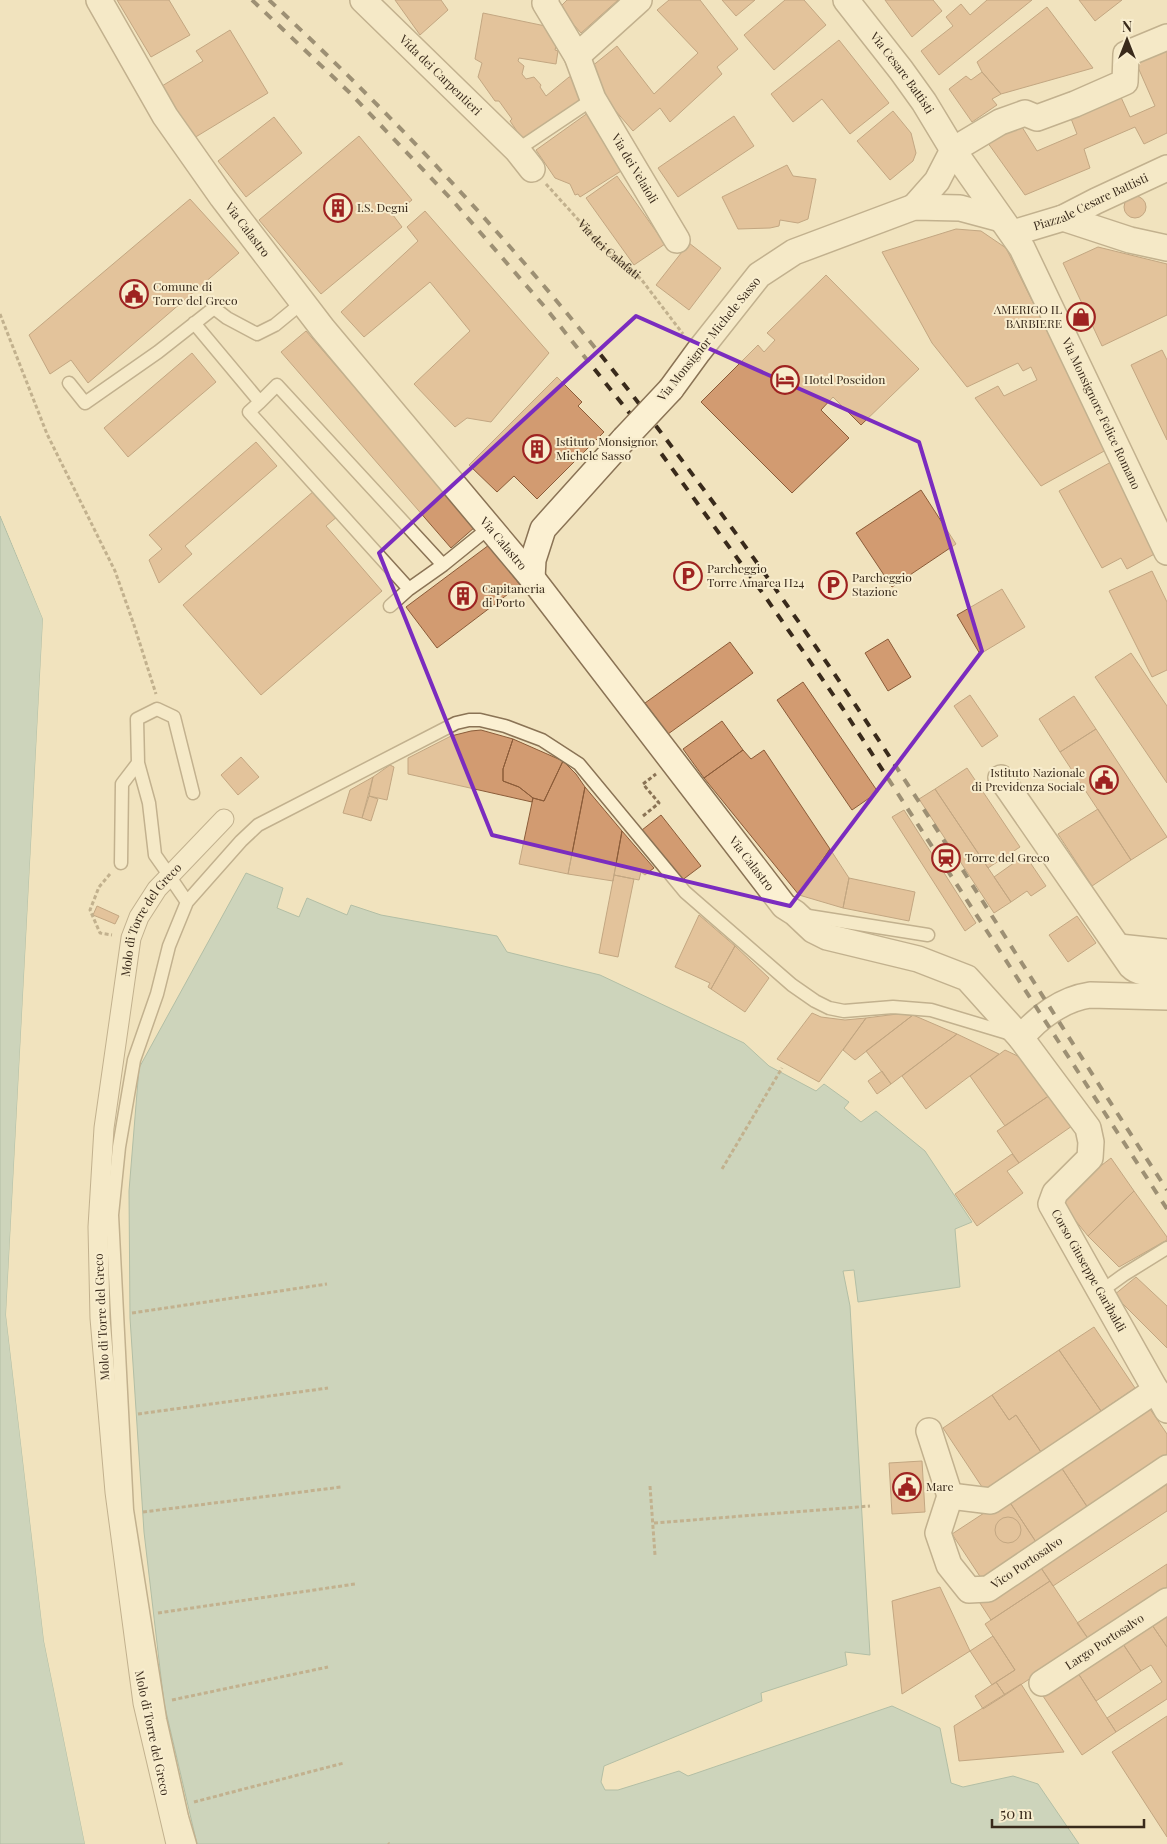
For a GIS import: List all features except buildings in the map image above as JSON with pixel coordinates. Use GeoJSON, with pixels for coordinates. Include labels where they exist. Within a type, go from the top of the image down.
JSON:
{"type":"FeatureCollection","features":[{"type":"Feature","properties":{"kind":"street","name":"Via Calastro"},"geometry":{"type":"LineString","coordinates":[[99,0],[165,116],[222,197],[303,302],[380,397],[532,578],[784,906],[795,913],[813,930],[827,937],[918,959],[967,978],[1026,1032]]}},
{"type":"Feature","properties":{"kind":"street","name":"Vida dei Carpentieri"},"geometry":{"type":"LineString","coordinates":[[363,0],[525,160]]}},
{"type":"Feature","properties":{"kind":"street","name":"Via dei Velaioli"},"geometry":{"type":"LineString","coordinates":[[546,0],[545,3],[577,56],[593,99],[677,240]]}},
{"type":"Feature","properties":{"kind":"street"},"geometry":{"type":"LineString","coordinates":[[577,56],[639,0]]}},
{"type":"Feature","properties":{"kind":"street","name":"Via Cesare Battisti"},"geometry":{"type":"LineString","coordinates":[[846,0],[924,102],[953,150]]}},
{"type":"Feature","properties":{"kind":"street"},"geometry":{"type":"LineString","coordinates":[[953,150],[1000,122],[1025,113],[1037,118],[1125,82],[1126,54],[1167,37]]}},
{"type":"Feature","properties":{"kind":"street","name":"Via Monsignor Michele Sasso"},"geometry":{"type":"LineString","coordinates":[[914,207],[937,181],[953,150]]}},
{"type":"Feature","properties":{"kind":"street","name":"Via Monsignore Felice Romano"},"geometry":{"type":"LineString","coordinates":[[953,150],[1022,248],[1167,552]]}},
{"type":"Feature","properties":{"kind":"street","name":"Piazzale Cesare Battisti"},"geometry":{"type":"LineString","coordinates":[[1007,226],[1063,218],[1167,168]]}},
{"type":"Feature","properties":{"kind":"street","name":"Via Monsignor Michele Sasso"},"geometry":{"type":"LineString","coordinates":[[532,578],[533,560],[543,530],[671,389],[760,275],[794,252],[914,207],[960,208],[1007,226]]}},
{"type":"Feature","properties":{"kind":"street"},"geometry":{"type":"LineString","coordinates":[[1063,218],[1130,240],[1167,248]]}},
{"type":"Feature","properties":{"kind":"street"},"geometry":{"type":"LineString","coordinates":[[490,528],[515,534],[543,530]]}},
{"type":"Feature","properties":{"kind":"street"},"geometry":{"type":"LineString","coordinates":[[1001,778],[1135,970],[1167,974]]}},
{"type":"Feature","properties":{"kind":"street","name":"Molo di Torre del Greco"},"geometry":{"type":"LineString","coordinates":[[176,1844],[142,1694],[115,1492],[100,1318],[98,1227],[104,1128],[131,938],[140,917],[157,889],[224,820]]}},
{"type":"Feature","properties":{"kind":"street"},"geometry":{"type":"LineString","coordinates":[[1119,947],[1167,952]]}},
{"type":"Feature","properties":{"kind":"street"},"geometry":{"type":"LineString","coordinates":[[1026,1032],[1058,1006],[1080,996],[1167,997]]}},
{"type":"Feature","properties":{"kind":"street","name":"Corso Giuseppe Garibaldi"},"geometry":{"type":"LineString","coordinates":[[1026,1032],[1088,1128],[1091,1142],[1090,1158],[1055,1192],[1051,1204],[1161,1400]]}},
{"type":"Feature","properties":{"kind":"street"},"geometry":{"type":"LineString","coordinates":[[929,1431],[950,1496],[991,1501],[1161,1400]]}},
{"type":"Feature","properties":{"kind":"street","name":"Vico Portosalvo"},"geometry":{"type":"LineString","coordinates":[[950,1496],[938,1533],[949,1565],[969,1590],[988,1589],[1167,1468]]}},
{"type":"Feature","properties":{"kind":"street","name":"Largo Portosalvo"},"geometry":{"type":"LineString","coordinates":[[1042,1683],[1167,1601]]}},
{"type":"Feature","properties":{"kind":"lane"},"geometry":{"type":"LineString","coordinates":[[525,160],[593,99]]}},
{"type":"Feature","properties":{"kind":"lane"},"geometry":{"type":"LineString","coordinates":[[69,383],[85,403],[158,352],[214,308],[227,318],[257,334],[275,324],[303,302]]}},
{"type":"Feature","properties":{"kind":"lane"},"geometry":{"type":"LineString","coordinates":[[194,323],[260,402]]}},
{"type":"Feature","properties":{"kind":"lane"},"geometry":{"type":"LineString","coordinates":[[409,589],[248,412],[277,385],[442,565]]}},
{"type":"Feature","properties":{"kind":"lane"},"geometry":{"type":"LineString","coordinates":[[390,606],[409,589],[490,528]]}},
{"type":"Feature","properties":{"kind":"lane"},"geometry":{"type":"LineString","coordinates":[[188,902],[155,855],[149,803],[138,764],[137,719],[157,709],[174,717],[193,793]]}},
{"type":"Feature","properties":{"kind":"lane"},"geometry":{"type":"LineString","coordinates":[[190,1844],[182,1817],[160,1718],[127,1510],[112,1215],[120,1147],[134,1060],[157,994],[169,946],[188,902],[241,841],[258,825],[456,723],[480,720],[505,726],[542,740],[578,764],[685,892],[792,985],[815,1002],[829,1008],[844,1011],[893,1007],[931,1010],[1026,1032]]}},
{"type":"Feature","properties":{"kind":"lane"},"geometry":{"type":"LineString","coordinates":[[120,863],[122,784],[138,764]]}},
{"type":"Feature","properties":{"kind":"lane"},"geometry":{"type":"LineString","coordinates":[[795,913],[928,935]]}},
{"type":"Feature","properties":{"kind":"lane"},"geometry":{"type":"LineString","coordinates":[[1100,1292],[1167,1248]]}},
{"type":"Feature","properties":{"kind":"path","name":"Via dei Calafati"},"geometry":{"type":"LineString","coordinates":[[525,160],[602,246],[641,279],[698,352]]}},
{"type":"Feature","properties":{"kind":"path"},"geometry":{"type":"LineString","coordinates":[[0,314],[47,434],[115,571],[156,695],[157,709]]}},
{"type":"Feature","properties":{"kind":"path"},"geometry":{"type":"LineString","coordinates":[[631,826],[659,803],[643,784],[673,762]]}},
{"type":"Feature","properties":{"kind":"path"},"geometry":{"type":"LineString","coordinates":[[99,887],[90,910],[100,933],[131,938]]}},
{"type":"Feature","properties":{"kind":"path"},"geometry":{"type":"LineString","coordinates":[[722,1169],[782,1068]]}},
{"type":"Feature","properties":{"kind":"path"},"geometry":{"type":"LineString","coordinates":[[124,1314],[327,1284]]}},
{"type":"Feature","properties":{"kind":"path"},"geometry":{"type":"LineString","coordinates":[[130,1415],[328,1388]]}},
{"type":"Feature","properties":{"kind":"path"},"geometry":{"type":"LineString","coordinates":[[650,1486],[655,1555]]}},
{"type":"Feature","properties":{"kind":"path"},"geometry":{"type":"LineString","coordinates":[[136,1513],[341,1487]]}},
{"type":"Feature","properties":{"kind":"path"},"geometry":{"type":"LineString","coordinates":[[654,1523],[870,1506]]}},
{"type":"Feature","properties":{"kind":"path"},"geometry":{"type":"LineString","coordinates":[[154,1614],[355,1584]]}},
{"type":"Feature","properties":{"kind":"path"},"geometry":{"type":"LineString","coordinates":[[166,1701],[328,1667]]}},
{"type":"Feature","properties":{"kind":"path"},"geometry":{"type":"LineString","coordinates":[[190,1803],[344,1764]]}},
{"type":"Feature","properties":{"kind":"highlighted area"},"geometry":{"type":"Polygon","coordinates":[[[636,316],[919,442],[982,651],[790,906],[492,835],[379,553],[636,316]]]}},
{"type":"Feature","properties":{"kind":"water"},"geometry":{"type":"Polygon","coordinates":[[[0,516],[43,619],[6,1315],[44,1641],[85,1844],[0,1844],[0,516]]]}},
{"type":"Feature","properties":{"kind":"water"},"geometry":{"type":"Polygon","coordinates":[[[246,873],[283,888],[277,908],[299,917],[307,898],[347,915],[351,905],[381,915],[497,936],[507,952],[600,975],[744,1043],[769,1066],[816,1091],[824,1084],[849,1102],[844,1108],[861,1122],[876,1111],[925,1151],[972,1222],[955,1229],[960,1287],[858,1302],[854,1270],[843,1271],[850,1306],[870,1655],[845,1652],[847,1665],[761,1693],[762,1701],[604,1766],[601,1782],[605,1790],[618,1790],[679,1771],[688,1776],[892,1706],[940,1728],[951,1783],[963,1787],[1013,1776],[1038,1784],[1079,1844],[197,1844],[164,1703],[144,1532],[130,1318],[129,1191],[139,1068],[246,873]]]}},
{"type":"Feature","properties":{"kind":"pier"},"geometry":{"type":"Polygon","coordinates":[[[0,514],[46,619],[9,1315],[47,1641],[88,1844],[85,1844],[44,1641],[6,1315],[43,619],[0,514]]]}},
{"type":"Feature","properties":{"kind":"railway"},"geometry":{"type":"LineString","coordinates":[[252,0],[349,92],[453,201],[544,306],[655,445],[764,595],[843,709],[1167,1209]]}},
{"type":"Feature","properties":{"kind":"railway"},"geometry":{"type":"LineString","coordinates":[[269,0],[365,92],[457,188],[546,288],[659,430],[772,585],[854,703],[1167,1190]]}},
{"type":"Feature","properties":{"kind":"place","name":"I.S. Degni"},"geometry":{"type":"Point","coordinates":[338,208]}},
{"type":"Feature","properties":{"kind":"place","name":"Comune di Torre del Greco"},"geometry":{"type":"Point","coordinates":[134,294]}},
{"type":"Feature","properties":{"kind":"place","name":"AMERIGO IL BARBIERE"},"geometry":{"type":"Point","coordinates":[1081,317]}},
{"type":"Feature","properties":{"kind":"place","name":"Hotel Poseidon"},"geometry":{"type":"Point","coordinates":[785,380]}},
{"type":"Feature","properties":{"kind":"place","name":"Istituto Monsignor Michele Sasso"},"geometry":{"type":"Point","coordinates":[537,449]}},
{"type":"Feature","properties":{"kind":"place","name":"Parcheggio Torre Amarea H24"},"geometry":{"type":"Point","coordinates":[688,576]}},
{"type":"Feature","properties":{"kind":"place","name":"Parcheggio Stazione"},"geometry":{"type":"Point","coordinates":[833,585]}},
{"type":"Feature","properties":{"kind":"place","name":"Capitaneria di Porto"},"geometry":{"type":"Point","coordinates":[463,596]}},
{"type":"Feature","properties":{"kind":"place","name":"Istituto Nazionale di Previdenza Sociale"},"geometry":{"type":"Point","coordinates":[1104,780]}},
{"type":"Feature","properties":{"kind":"place","name":"Torre del Greco"},"geometry":{"type":"Point","coordinates":[946,858]}},
{"type":"Feature","properties":{"kind":"place","name":"Mare"},"geometry":{"type":"Point","coordinates":[907,1487]}}]}
